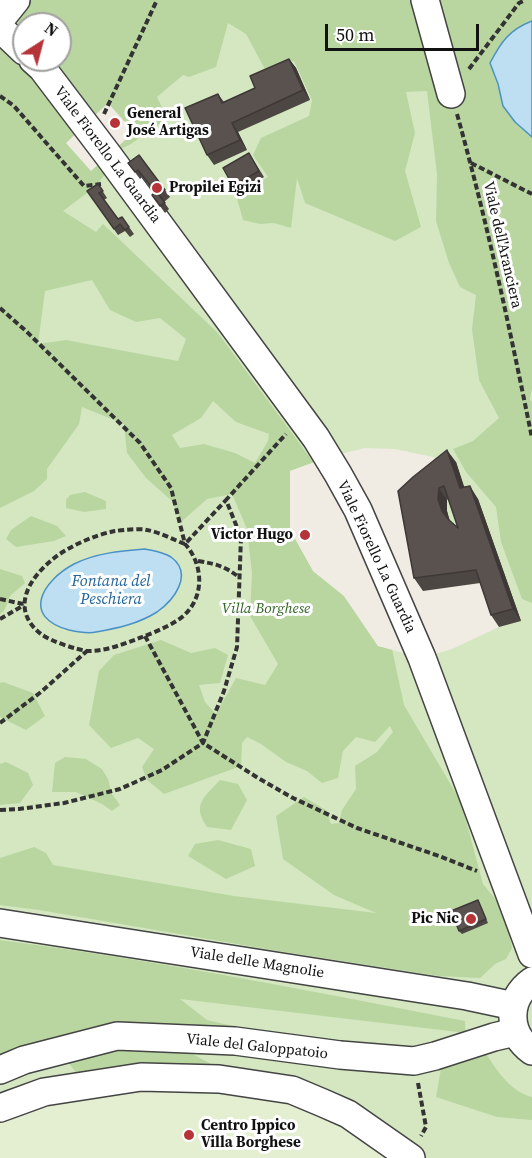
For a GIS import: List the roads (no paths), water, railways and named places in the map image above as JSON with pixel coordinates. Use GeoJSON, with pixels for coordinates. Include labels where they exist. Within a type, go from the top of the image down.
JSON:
{"type":"FeatureCollection","features":[{"type":"Feature","properties":{"kind":"street"},"geometry":{"type":"LineString","coordinates":[[0,20],[16,0]]}},
{"type":"Feature","properties":{"kind":"street"},"geometry":{"type":"LineString","coordinates":[[425,0],[451,94]]}},
{"type":"Feature","properties":{"kind":"street"},"geometry":{"type":"LineString","coordinates":[[0,28],[12,40]]}},
{"type":"Feature","properties":{"kind":"street","name":"Viale Fiorello La Guardia"},"geometry":{"type":"LineString","coordinates":[[45,72],[316,438],[358,510],[422,658],[532,954]]}},
{"type":"Feature","properties":{"kind":"street","name":"Viale delle Magnolie"},"geometry":{"type":"LineString","coordinates":[[0,923],[467,996],[520,1030]]}},
{"type":"Feature","properties":{"kind":"street"},"geometry":{"type":"LineString","coordinates":[[520,1030],[520,993],[532,981]]}},
{"type":"Feature","properties":{"kind":"street","name":"Viale del Galoppatoio"},"geometry":{"type":"LineString","coordinates":[[0,1070],[24,1060],[117,1036],[235,1041],[340,1055],[414,1061],[520,1030]]}},
{"type":"Feature","properties":{"kind":"street"},"geometry":{"type":"LineString","coordinates":[[0,1108],[44,1092],[141,1077],[219,1079],[292,1090],[302,1094],[348,1114],[411,1157]]}},
{"type":"Feature","properties":{"kind":"water"},"geometry":{"type":"Polygon","coordinates":[[[532,21],[532,137],[515,122],[503,106],[490,63],[506,38],[517,28],[532,21]]]}},
{"type":"Feature","properties":{"kind":"water","name":"Fontana del Peschiera"},"geometry":{"type":"Polygon","coordinates":[[[145,549],[171,557],[181,571],[181,579],[175,594],[157,612],[128,625],[90,633],[69,630],[54,624],[45,617],[41,608],[42,598],[53,580],[63,571],[82,560],[100,555],[145,549]]]}},
{"type":"Feature","properties":{"kind":"place","name":"General José Artigas"},"geometry":{"type":"Point","coordinates":[115,123]}},
{"type":"Feature","properties":{"kind":"place","name":"Propilei Egizi"},"geometry":{"type":"Point","coordinates":[157,188]}},
{"type":"Feature","properties":{"kind":"place","name":"Victor Hugo"},"geometry":{"type":"Point","coordinates":[305,535]}},
{"type":"Feature","properties":{"kind":"place","name":"Pic Nic"},"geometry":{"type":"Point","coordinates":[471,919]}},
{"type":"Feature","properties":{"kind":"place","name":"Centro Ippico Villa Borghese"},"geometry":{"type":"Point","coordinates":[189,1135]}},
{"type":"Feature","properties":{"kind":"park label","name":"Villa Borghese"},"geometry":{"type":"Point","coordinates":[266,609]}}]}
